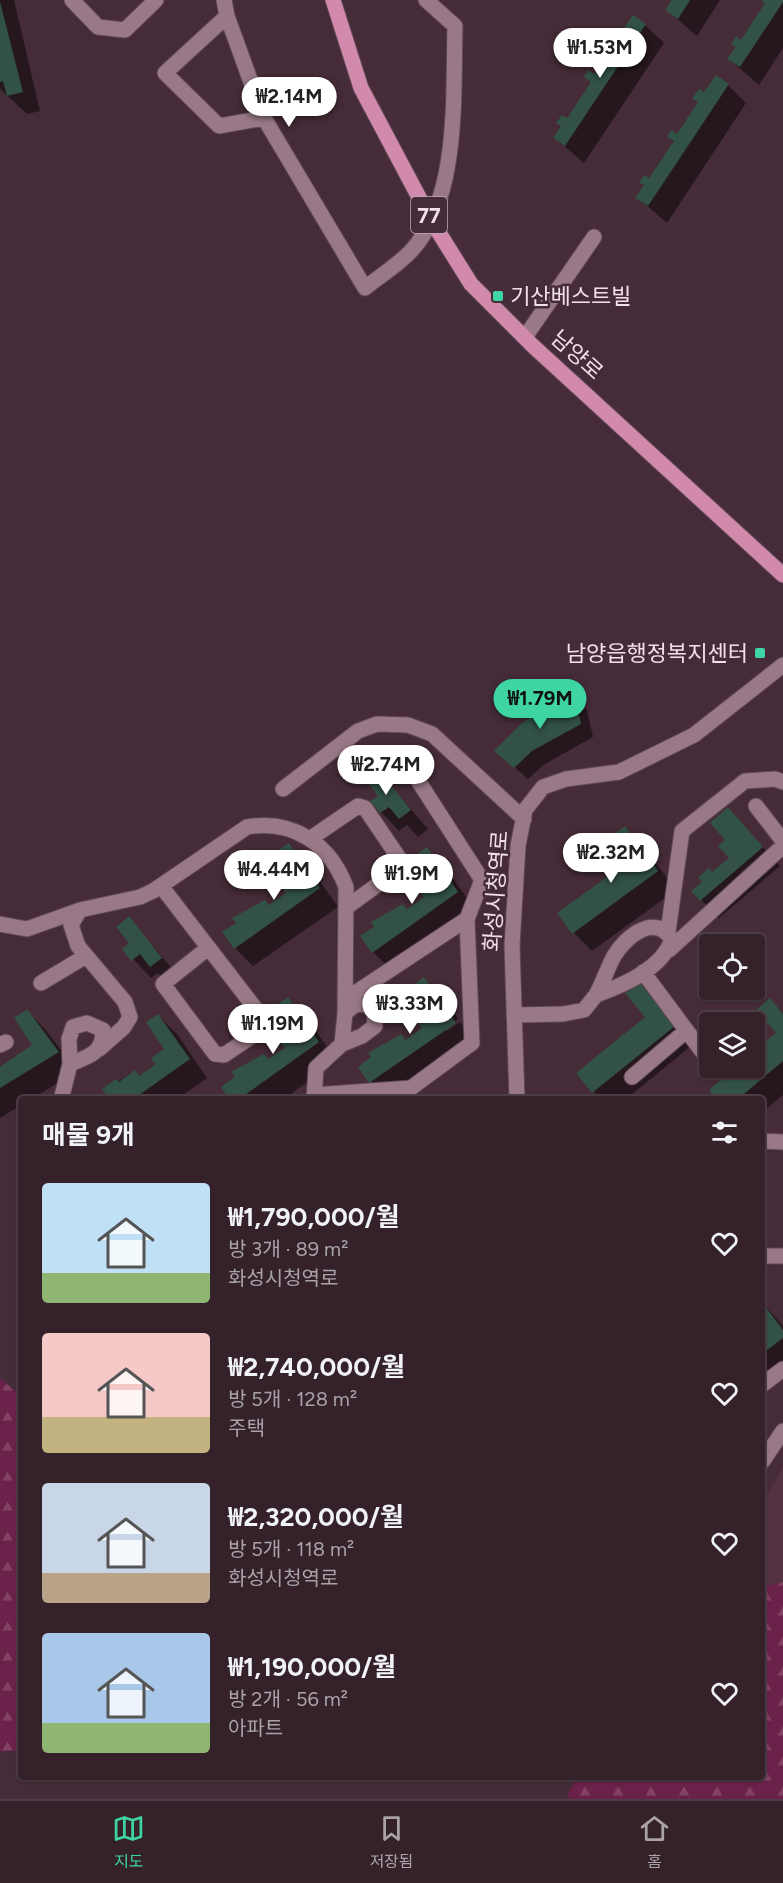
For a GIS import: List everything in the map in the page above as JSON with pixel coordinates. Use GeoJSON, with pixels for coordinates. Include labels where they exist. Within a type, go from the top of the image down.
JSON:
{"type":"FeatureCollection","features":[{"type":"Feature","properties":{"kind":"main road","name":"남양로"},"geometry":{"type":"LineString","coordinates":[[333,0],[361,88],[431,220],[471,284],[525,337],[783,575]]}},
{"type":"Feature","properties":{"kind":"street"},"geometry":{"type":"LineString","coordinates":[[72,0],[98,27],[125,30],[156,0]]}},
{"type":"Feature","properties":{"kind":"street"},"geometry":{"type":"LineString","coordinates":[[224,0],[227,16],[264,118],[365,288],[412,250],[431,220],[447,172],[455,26],[426,0]]}},
{"type":"Feature","properties":{"kind":"street"},"geometry":{"type":"LineString","coordinates":[[227,16],[165,73],[219,126],[264,118]]}},
{"type":"Feature","properties":{"kind":"street"},"geometry":{"type":"LineString","coordinates":[[525,337],[594,237]]}},
{"type":"Feature","properties":{"kind":"street","name":"화성시청역로"},"geometry":{"type":"LineString","coordinates":[[517,1096],[512,945],[518,846],[525,810],[543,787],[566,779],[619,772],[694,735],[783,664]]}},
{"type":"Feature","properties":{"kind":"street"},"geometry":{"type":"LineString","coordinates":[[283,789],[358,731],[377,724],[408,725],[432,734],[524,819]]}},
{"type":"Feature","properties":{"kind":"street"},"geometry":{"type":"LineString","coordinates":[[325,1096],[411,1088],[472,1043],[467,919],[482,880],[410,768]]}},
{"type":"Feature","properties":{"kind":"street"},"geometry":{"type":"LineString","coordinates":[[669,950],[672,940],[668,932],[682,831],[745,781],[775,779],[783,782]]}},
{"type":"Feature","properties":{"kind":"street"},"geometry":{"type":"LineString","coordinates":[[310,838],[358,806],[365,808],[401,861],[399,869],[347,907]]}},
{"type":"Feature","properties":{"kind":"street"},"geometry":{"type":"LineString","coordinates":[[596,995],[628,984],[643,972],[669,950],[782,839],[756,806]]}},
{"type":"Feature","properties":{"kind":"street"},"geometry":{"type":"LineString","coordinates":[[0,924],[27,929],[80,910],[140,897],[161,886],[247,827],[262,824],[285,827],[310,838],[339,868],[346,887],[345,1006],[342,1044]]}},
{"type":"Feature","properties":{"kind":"street"},"geometry":{"type":"LineString","coordinates":[[161,886],[265,1021],[264,1028],[224,1055],[215,1054],[163,984],[208,948]]}},
{"type":"Feature","properties":{"kind":"street"},"geometry":{"type":"LineString","coordinates":[[80,910],[70,925],[78,946],[125,1002],[130,1017],[124,1028],[99,1049]]}},
{"type":"Feature","properties":{"kind":"street"},"geometry":{"type":"LineString","coordinates":[[345,1006],[467,919]]}},
{"type":"Feature","properties":{"kind":"street"},"geometry":{"type":"LineString","coordinates":[[514,1015],[563,1014],[584,1010],[596,995],[615,954],[635,934],[645,926],[658,927],[668,932]]}},
{"type":"Feature","properties":{"kind":"street"},"geometry":{"type":"LineString","coordinates":[[41,984],[86,956]]}},
{"type":"Feature","properties":{"kind":"street"},"geometry":{"type":"LineString","coordinates":[[643,972],[699,1047]]}},
{"type":"Feature","properties":{"kind":"street"},"geometry":{"type":"LineString","coordinates":[[314,1096],[316,1068],[342,1044],[362,1036],[375,1026],[374,1013],[367,1005],[345,1006]]}},
{"type":"Feature","properties":{"kind":"street"},"geometry":{"type":"LineString","coordinates":[[62,1096],[70,1064],[69,1039],[73,1027],[87,1023],[103,1030],[103,1043],[95,1054],[70,1064]]}},
{"type":"Feature","properties":{"kind":"street"},"geometry":{"type":"LineString","coordinates":[[632,1077],[686,1030]]}},
{"type":"Feature","properties":{"kind":"street"},"geometry":{"type":"LineString","coordinates":[[765,1141],[783,1142]]}},
{"type":"Feature","properties":{"kind":"street"},"geometry":{"type":"LineString","coordinates":[[765,1256],[783,1256]]}},
{"type":"Feature","properties":{"kind":"street"},"geometry":{"type":"LineString","coordinates":[[765,1383],[783,1369]]}},
{"type":"Feature","properties":{"kind":"street"},"geometry":{"type":"LineString","coordinates":[[765,1458],[783,1431]]}},
{"type":"Feature","properties":{"kind":"shaded area"},"geometry":{"type":"Polygon","coordinates":[[[783,1467],[783,1582],[765,1586],[765,1498],[783,1467]]]}},
{"type":"Feature","properties":{"kind":"green space"},"geometry":{"type":"Polygon","coordinates":[[[0,1378],[18,1393],[18,1751],[0,1751],[0,1378]]]}},
{"type":"Feature","properties":{"kind":"green space"},"geometry":{"type":"Polygon","coordinates":[[[783,1582],[783,1799],[570,1799],[567,1795],[576,1780],[765,1780],[765,1586],[783,1582]]]}},
{"type":"Feature","properties":{"kind":"building"},"geometry":{"type":"Polygon","coordinates":[[[672,0],[690,0],[678,19],[665,10],[672,0]]]}},
{"type":"Feature","properties":{"kind":"building"},"geometry":{"type":"Polygon","coordinates":[[[761,0],[783,0],[783,2],[740,67],[727,59],[736,47],[731,44],[736,36],[741,40],[765,3],[761,0]]]}},
{"type":"Feature","properties":{"kind":"building"},"geometry":{"type":"Polygon","coordinates":[[[0,2],[23,92],[7,96],[3,81],[0,82],[0,2]]]}},
{"type":"Feature","properties":{"kind":"building"},"geometry":{"type":"Polygon","coordinates":[[[633,15],[646,24],[565,146],[553,138],[561,126],[556,123],[562,115],[567,118],[591,82],[584,77],[588,70],[594,74],[615,42],[610,39],[616,29],[621,32],[633,15]]]}},
{"type":"Feature","properties":{"kind":"building"},"geometry":{"type":"Polygon","coordinates":[[[716,75],[729,84],[648,206],[635,198],[644,185],[639,183],[644,175],[649,178],[674,141],[667,137],[671,130],[677,134],[698,102],[692,99],[699,89],[704,92],[716,75]]]}},
{"type":"Feature","properties":{"kind":"building"},"geometry":{"type":"Polygon","coordinates":[[[575,696],[581,724],[532,751],[514,768],[494,751],[522,723],[550,703],[575,696]]]}},
{"type":"Feature","properties":{"kind":"building"},"geometry":{"type":"Polygon","coordinates":[[[378,769],[411,810],[399,819],[389,807],[380,813],[370,801],[378,796],[365,779],[378,769]]]}},
{"type":"Feature","properties":{"kind":"building"},"geometry":{"type":"Polygon","coordinates":[[[728,807],[763,847],[700,901],[691,891],[702,882],[698,877],[709,868],[712,872],[729,858],[718,846],[725,840],[710,823],[728,807]]]}},
{"type":"Feature","properties":{"kind":"building"},"geometry":{"type":"Polygon","coordinates":[[[625,826],[658,871],[572,934],[557,913],[629,861],[611,836],[625,826]]]}},
{"type":"Feature","properties":{"kind":"building"},"geometry":{"type":"Polygon","coordinates":[[[289,843],[320,888],[234,949],[222,932],[236,923],[232,918],[265,900],[269,905],[286,893],[282,887],[295,878],[276,852],[289,843]]]}},
{"type":"Feature","properties":{"kind":"building"},"geometry":{"type":"Polygon","coordinates":[[[427,847],[458,892],[372,953],[360,936],[374,927],[371,922],[403,904],[407,909],[424,897],[420,891],[433,882],[414,856],[427,847]]]}},
{"type":"Feature","properties":{"kind":"building"},"geometry":{"type":"Polygon","coordinates":[[[129,916],[162,958],[150,967],[140,954],[131,961],[122,949],[129,943],[116,927],[129,916]]]}},
{"type":"Feature","properties":{"kind":"building"},"geometry":{"type":"Polygon","coordinates":[[[424,977],[456,1023],[369,1083],[358,1067],[371,1057],[368,1053],[401,1034],[405,1040],[422,1028],[417,1022],[430,1013],[412,986],[424,977]]]}},
{"type":"Feature","properties":{"kind":"building"},"geometry":{"type":"Polygon","coordinates":[[[639,982],[675,1026],[592,1093],[576,1073],[645,1017],[625,993],[639,982]]]}},
{"type":"Feature","properties":{"kind":"building"},"geometry":{"type":"Polygon","coordinates":[[[288,997],[319,1042],[244,1096],[227,1096],[221,1087],[235,1077],[231,1072],[264,1054],[268,1059],[285,1048],[281,1042],[293,1032],[275,1006],[288,997]]]}},
{"type":"Feature","properties":{"kind":"building"},"geometry":{"type":"Polygon","coordinates":[[[770,998],[783,1014],[783,1061],[765,1076],[765,1042],[776,1033],[765,1020],[765,1012],[756,1010],[770,998]]]}},
{"type":"Feature","properties":{"kind":"building"},"geometry":{"type":"Polygon","coordinates":[[[27,1009],[59,1052],[0,1088],[0,1067],[32,1045],[14,1018],[27,1009]]]}},
{"type":"Feature","properties":{"kind":"building"},"geometry":{"type":"Polygon","coordinates":[[[158,1014],[190,1059],[138,1096],[103,1096],[106,1094],[102,1089],[116,1079],[119,1082],[135,1070],[139,1076],[156,1064],[151,1058],[164,1049],[146,1022],[158,1014]]]}},
{"type":"Feature","properties":{"kind":"building"},"geometry":{"type":"Polygon","coordinates":[[[723,1078],[763,1078],[742,1096],[713,1096],[709,1090],[723,1078]]]}},
{"type":"Feature","properties":{"kind":"building"},"geometry":{"type":"Polygon","coordinates":[[[765,1306],[783,1330],[783,1338],[765,1352],[765,1306]]]}},
{"type":"Feature","properties":{"kind":"place","name":"기산베스트빌"},"geometry":{"type":"Point","coordinates":[498,296]}},
{"type":"Feature","properties":{"kind":"place","name":"남양읍행정복지센터"},"geometry":{"type":"Point","coordinates":[760,653]}}]}
